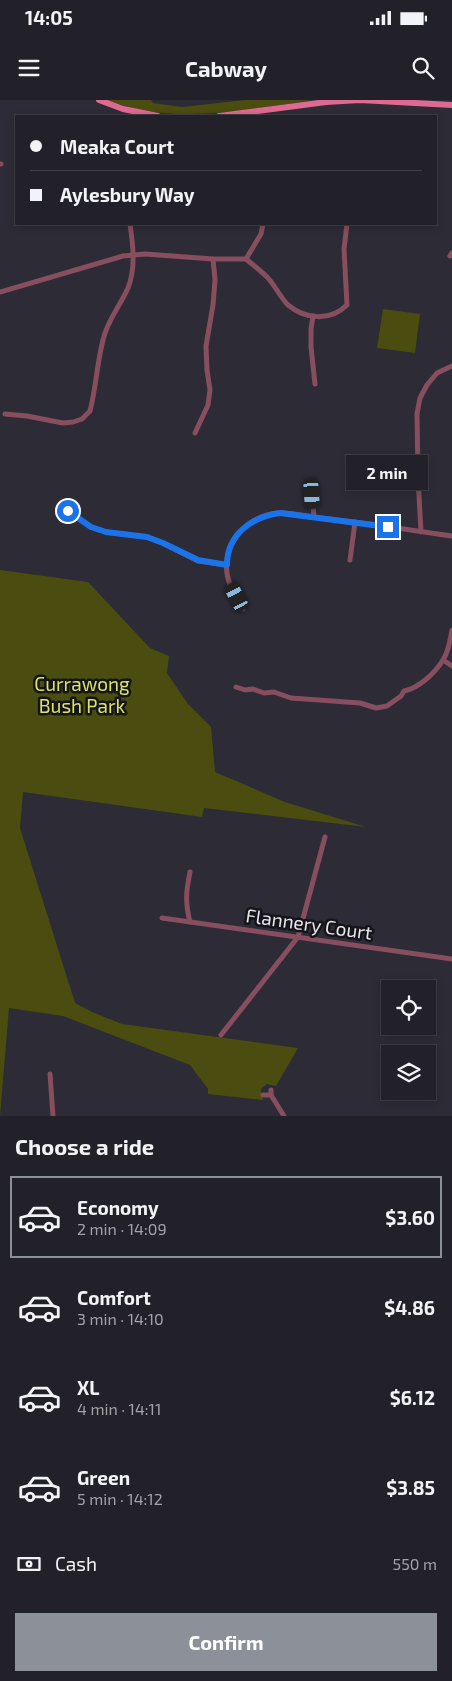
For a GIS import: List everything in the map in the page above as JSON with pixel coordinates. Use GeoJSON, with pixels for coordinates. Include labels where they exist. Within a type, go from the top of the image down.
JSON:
{"type":"FeatureCollection","features":[{"type":"Feature","properties":{"kind":"main road"},"geometry":{"type":"LineString","coordinates":[[100,100],[123,109],[153,115]]}},
{"type":"Feature","properties":{"kind":"main road"},"geometry":{"type":"LineString","coordinates":[[242,115],[266,114],[293,104],[360,100],[452,105]]}},
{"type":"Feature","properties":{"kind":"street"},"geometry":{"type":"LineString","coordinates":[[5,414],[62,423],[82,419],[90,411],[103,339],[108,324],[128,287],[133,270],[130,225]]}},
{"type":"Feature","properties":{"kind":"street"},"geometry":{"type":"LineString","coordinates":[[246,259],[261,234],[263,225]]}},
{"type":"Feature","properties":{"kind":"street"},"geometry":{"type":"LineString","coordinates":[[0,292],[133,254],[246,259],[267,277],[287,304],[298,311],[313,316],[330,316],[341,311],[348,304],[344,249],[347,225]]}},
{"type":"Feature","properties":{"kind":"street"},"geometry":{"type":"LineString","coordinates":[[195,433],[208,405],[210,390],[206,370],[206,346],[213,304],[213,259]]}},
{"type":"Feature","properties":{"kind":"street"},"geometry":{"type":"LineString","coordinates":[[313,316],[310,329],[310,348],[315,384]]}},
{"type":"Feature","properties":{"kind":"street"},"geometry":{"type":"LineString","coordinates":[[421,532],[417,414],[420,398],[427,385],[437,374],[452,366]]}},
{"type":"Feature","properties":{"kind":"street"},"geometry":{"type":"LineString","coordinates":[[312,494],[314,517]]}},
{"type":"Feature","properties":{"kind":"street"},"geometry":{"type":"LineString","coordinates":[[68,511],[91,527],[106,532],[147,537],[198,560],[227,565]]}},
{"type":"Feature","properties":{"kind":"street"},"geometry":{"type":"LineString","coordinates":[[243,609],[230,584],[227,556],[233,541],[242,529],[264,515],[280,513],[452,536]]}},
{"type":"Feature","properties":{"kind":"street"},"geometry":{"type":"LineString","coordinates":[[350,560],[356,522]]}},
{"type":"Feature","properties":{"kind":"street"},"geometry":{"type":"LineString","coordinates":[[236,687],[245,690],[253,689],[264,693],[274,692],[290,698],[360,703],[376,708],[387,706],[401,696],[404,691],[413,689],[443,660],[450,644],[452,630]]}},
{"type":"Feature","properties":{"kind":"street"},"geometry":{"type":"LineString","coordinates":[[443,660],[452,666]]}},
{"type":"Feature","properties":{"kind":"street"},"geometry":{"type":"LineString","coordinates":[[221,1035],[298,937],[325,837]]}},
{"type":"Feature","properties":{"kind":"street"},"geometry":{"type":"LineString","coordinates":[[190,872],[186,905],[190,922]]}},
{"type":"Feature","properties":{"kind":"street","name":"Flannery Court"},"geometry":{"type":"LineString","coordinates":[[162,918],[452,959]]}},
{"type":"Feature","properties":{"kind":"street"},"geometry":{"type":"LineString","coordinates":[[50,1074],[53,1116]]}},
{"type":"Feature","properties":{"kind":"street"},"geometry":{"type":"LineString","coordinates":[[263,1095],[271,1093],[284,1116]]}},
{"type":"Feature","properties":{"kind":"green space"},"geometry":{"type":"Polygon","coordinates":[[[107,100],[151,100],[153,103],[182,107],[245,100],[312,100],[209,114],[183,114],[132,108],[107,100]]]}},
{"type":"Feature","properties":{"kind":"green space"},"geometry":{"type":"Polygon","coordinates":[[[383,309],[420,314],[415,353],[377,348],[383,309]]]}},
{"type":"Feature","properties":{"kind":"green space","name":"Currawong Bush Park"},"geometry":{"type":"Polygon","coordinates":[[[0,570],[88,582],[150,648],[169,656],[167,673],[188,704],[211,727],[215,772],[285,802],[366,827],[204,808],[202,817],[23,792],[20,828],[75,1003],[122,1024],[298,1048],[276,1086],[267,1084],[261,1089],[263,1100],[208,1094],[208,1089],[190,1065],[63,1016],[9,1008],[0,1116],[0,570]]]}},
{"type":"Feature","properties":{"kind":"route"},"geometry":{"type":"LineString","coordinates":[[68,511],[91,527],[106,532],[147,537],[198,560],[227,565],[227,556],[233,541],[242,529],[264,515],[280,513],[388,527]]}}]}
